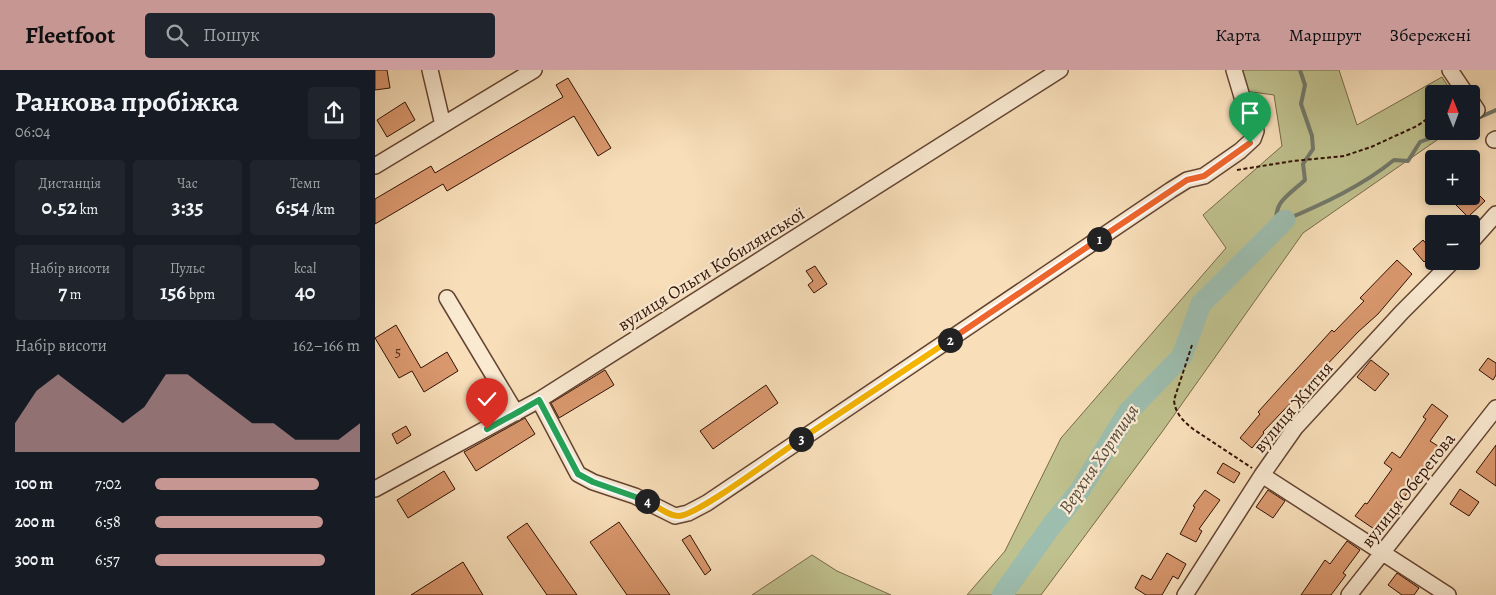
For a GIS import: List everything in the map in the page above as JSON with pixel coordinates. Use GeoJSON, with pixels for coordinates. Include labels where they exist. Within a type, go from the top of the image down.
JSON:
{"type":"FeatureCollection","features":[{"type":"Feature","properties":{"kind":"street"},"geometry":{"type":"LineString","coordinates":[[430,70],[443,125]]}},
{"type":"Feature","properties":{"kind":"street"},"geometry":{"type":"LineString","coordinates":[[375,166],[534,70]]}},
{"type":"Feature","properties":{"kind":"street","name":"вулиця Ольги Кобилянської"},"geometry":{"type":"LineString","coordinates":[[375,489],[539,400],[1060,70]]}},
{"type":"Feature","properties":{"kind":"street"},"geometry":{"type":"LineString","coordinates":[[539,400],[578,474],[593,482],[635,496],[669,514],[681,516],[707,503],[1171,190],[1187,180],[1204,176],[1240,151],[1253,139],[1256,131],[1243,100],[1235,70]]}},
{"type":"Feature","properties":{"kind":"street"},"geometry":{"type":"LineString","coordinates":[[1450,70],[1460,85]]}},
{"type":"Feature","properties":{"kind":"street"},"geometry":{"type":"LineString","coordinates":[[1480,232],[1496,214]]}},
{"type":"Feature","properties":{"kind":"street","name":"вулиця Житня"},"geometry":{"type":"LineString","coordinates":[[1185,595],[1262,474],[1311,408],[1444,270]]}},
{"type":"Feature","properties":{"kind":"street"},"geometry":{"type":"LineString","coordinates":[[447,298],[516,413]]}},
{"type":"Feature","properties":{"kind":"street","name":"вулиця Оберегова"},"geometry":{"type":"LineString","coordinates":[[1349,595],[1496,408]]}},
{"type":"Feature","properties":{"kind":"street"},"geometry":{"type":"LineString","coordinates":[[1262,474],[1448,595]]}},
{"type":"Feature","properties":{"kind":"path"},"geometry":{"type":"LineString","coordinates":[[1233,171],[1293,161],[1344,156],[1417,126],[1425,120]]}},
{"type":"Feature","properties":{"kind":"path"},"geometry":{"type":"LineString","coordinates":[[1192,345],[1174,400],[1175,409],[1193,429],[1262,474]]}},
{"type":"Feature","properties":{"kind":"green space"},"geometry":{"type":"Polygon","coordinates":[[[1237,70],[1339,70],[1357,125],[1425,87],[1425,140],[1437,140],[1303,233],[1162,432],[1041,595],[967,595],[1005,551],[1061,438],[1226,248],[1203,215],[1282,146],[1274,95],[1245,91],[1237,70]]]}},
{"type":"Feature","properties":{"kind":"green space"},"geometry":{"type":"Polygon","coordinates":[[[1442,77],[1447,85],[1428,85],[1442,77]]]}},
{"type":"Feature","properties":{"kind":"green space"},"geometry":{"type":"Polygon","coordinates":[[[812,555],[837,571],[891,595],[752,595],[812,555]]]}},
{"type":"Feature","properties":{"kind":"building"},"geometry":{"type":"Polygon","coordinates":[[[375,70],[387,70],[390,88],[375,90],[375,70]]]}},
{"type":"Feature","properties":{"kind":"building"},"geometry":{"type":"Polygon","coordinates":[[[568,78],[611,148],[598,156],[574,116],[447,191],[443,184],[375,224],[375,199],[431,166],[435,173],[563,97],[556,85],[568,78]]]}},
{"type":"Feature","properties":{"kind":"building"},"geometry":{"type":"Polygon","coordinates":[[[405,102],[415,120],[387,137],[377,120],[405,102]]]}},
{"type":"Feature","properties":{"kind":"building"},"geometry":{"type":"Polygon","coordinates":[[[1480,196],[1485,201],[1470,215],[1466,215],[1456,205],[1480,205],[1480,196]]]}},
{"type":"Feature","properties":{"kind":"building"},"geometry":{"type":"Polygon","coordinates":[[[1423,240],[1425,242],[1425,261],[1424,262],[1413,249],[1423,240]]]}},
{"type":"Feature","properties":{"kind":"building"},"geometry":{"type":"Polygon","coordinates":[[[1397,260],[1412,274],[1378,314],[1358,332],[1263,432],[1252,448],[1240,438],[1260,414],[1258,412],[1332,330],[1334,332],[1364,301],[1360,298],[1397,260]]]}},
{"type":"Feature","properties":{"kind":"building"},"geometry":{"type":"Polygon","coordinates":[[[815,266],[827,284],[814,293],[808,285],[813,281],[806,271],[815,266]]]}},
{"type":"Feature","properties":{"kind":"building"},"geometry":{"type":"Polygon","coordinates":[[[396,325],[421,368],[447,352],[458,371],[424,392],[412,371],[399,378],[375,338],[396,325]]]}},
{"type":"Feature","properties":{"kind":"building"},"geometry":{"type":"Polygon","coordinates":[[[1488,358],[1496,363],[1496,375],[1493,380],[1479,370],[1488,358]]]}},
{"type":"Feature","properties":{"kind":"building"},"geometry":{"type":"Polygon","coordinates":[[[1371,360],[1389,374],[1375,391],[1357,377],[1371,360]]]}},
{"type":"Feature","properties":{"kind":"building"},"geometry":{"type":"Polygon","coordinates":[[[605,370],[614,385],[559,418],[551,403],[605,370]]]}},
{"type":"Feature","properties":{"kind":"building"},"geometry":{"type":"Polygon","coordinates":[[[766,385],[778,403],[713,449],[700,431],[766,385]]]}},
{"type":"Feature","properties":{"kind":"building"},"geometry":{"type":"Polygon","coordinates":[[[1432,404],[1448,416],[1430,441],[1438,446],[1405,492],[1407,493],[1380,533],[1355,516],[1365,503],[1367,504],[1392,469],[1384,463],[1392,452],[1400,458],[1426,419],[1423,417],[1432,404]]]}},
{"type":"Feature","properties":{"kind":"building"},"geometry":{"type":"Polygon","coordinates":[[[525,418],[535,434],[476,471],[464,452],[525,418]]]}},
{"type":"Feature","properties":{"kind":"building"},"geometry":{"type":"Polygon","coordinates":[[[406,426],[411,435],[397,444],[392,434],[406,426]]]}},
{"type":"Feature","properties":{"kind":"building"},"geometry":{"type":"Polygon","coordinates":[[[1496,445],[1496,486],[1476,472],[1496,445]]]}},
{"type":"Feature","properties":{"kind":"building"},"geometry":{"type":"Polygon","coordinates":[[[1223,463],[1240,473],[1234,483],[1217,473],[1223,463]]]}},
{"type":"Feature","properties":{"kind":"building"},"geometry":{"type":"Polygon","coordinates":[[[444,471],[455,489],[408,518],[397,500],[444,471]]]}},
{"type":"Feature","properties":{"kind":"building"},"geometry":{"type":"Polygon","coordinates":[[[1460,489],[1479,502],[1469,516],[1450,504],[1460,489]]]}},
{"type":"Feature","properties":{"kind":"building"},"geometry":{"type":"Polygon","coordinates":[[[1205,490],[1220,500],[1199,529],[1202,531],[1196,542],[1180,534],[1195,507],[1193,506],[1205,490]]]}},
{"type":"Feature","properties":{"kind":"building"},"geometry":{"type":"Polygon","coordinates":[[[1268,490],[1285,501],[1273,518],[1256,507],[1268,490]]]}},
{"type":"Feature","properties":{"kind":"building"},"geometry":{"type":"Polygon","coordinates":[[[619,522],[670,595],[627,595],[590,542],[619,522]]]}},
{"type":"Feature","properties":{"kind":"building"},"geometry":{"type":"Polygon","coordinates":[[[527,523],[577,595],[547,595],[507,537],[527,523]]]}},
{"type":"Feature","properties":{"kind":"building"},"geometry":{"type":"Polygon","coordinates":[[[690,535],[711,570],[705,575],[682,540],[690,535]]]}},
{"type":"Feature","properties":{"kind":"building"},"geometry":{"type":"Polygon","coordinates":[[[1347,541],[1360,550],[1343,573],[1346,575],[1331,595],[1301,595],[1325,560],[1330,564],[1347,541]]]}},
{"type":"Feature","properties":{"kind":"building"},"geometry":{"type":"Polygon","coordinates":[[[1167,553],[1186,564],[1178,579],[1173,576],[1162,595],[1146,595],[1135,588],[1142,575],[1151,580],[1167,553]]]}},
{"type":"Feature","properties":{"kind":"building"},"geometry":{"type":"Polygon","coordinates":[[[463,562],[483,595],[411,595],[463,562]]]}},
{"type":"Feature","properties":{"kind":"building"},"geometry":{"type":"Polygon","coordinates":[[[1397,573],[1419,588],[1414,595],[1402,595],[1388,585],[1397,573]]]}},
{"type":"Feature","properties":{"kind":"waterway"},"geometry":{"type":"LineString","coordinates":[[1278,226],[1276,218],[1279,205],[1305,180],[1303,164],[1313,149],[1312,136],[1301,104],[1305,85],[1300,70]]}},
{"type":"Feature","properties":{"kind":"waterway","name":"Верхня Хортиця"},"geometry":{"type":"LineString","coordinates":[[1480,117],[1496,110]]}},
{"type":"Feature","properties":{"kind":"waterway","name":"Верхня Хортиця"},"geometry":{"type":"LineString","coordinates":[[1285,220],[1342,194],[1394,160],[1408,161],[1420,142],[1425,140]]}},
{"type":"Feature","properties":{"kind":"waterway","name":"Верхня Хортиця"},"geometry":{"type":"LineString","coordinates":[[1002,595],[1052,525],[1079,492],[1128,412],[1182,356],[1201,304],[1285,220]]}},
{"type":"Feature","properties":{"kind":"route"},"geometry":{"type":"LineString","coordinates":[[487,429],[539,400],[578,474],[593,482],[649,502],[669,514],[681,516],[707,503],[1171,190],[1187,180],[1204,176],[1250,143]]}}]}
